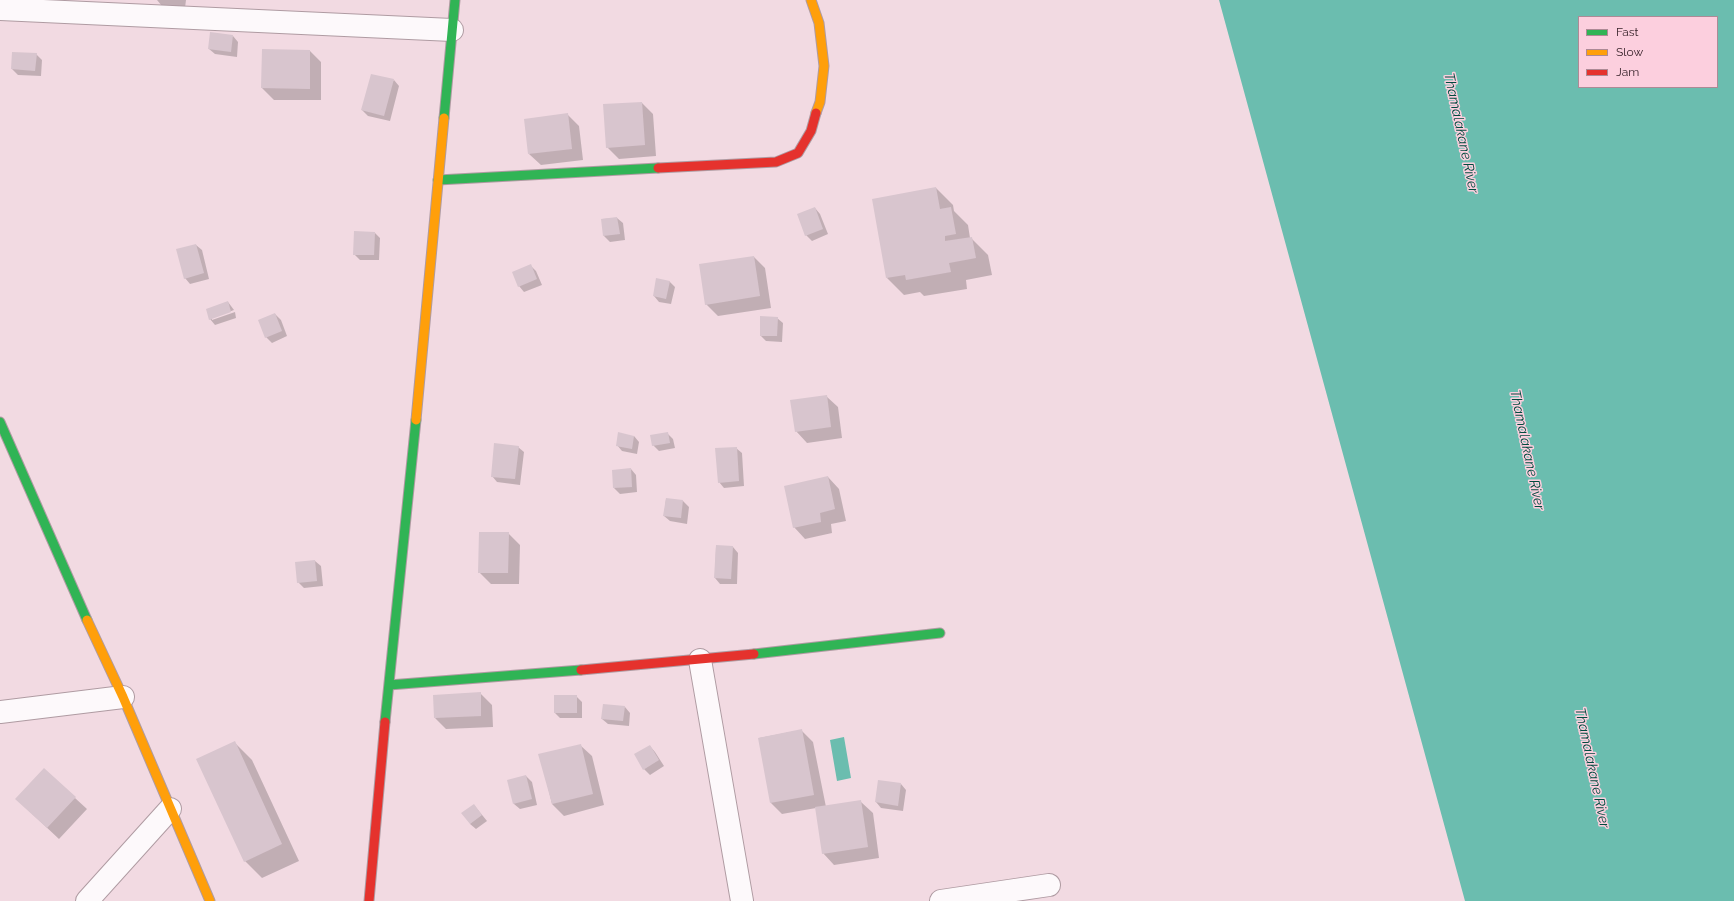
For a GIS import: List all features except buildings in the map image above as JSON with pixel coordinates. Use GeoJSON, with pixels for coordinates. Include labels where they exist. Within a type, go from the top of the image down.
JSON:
{"type":"FeatureCollection","features":[{"type":"Feature","properties":{"kind":"street"},"geometry":{"type":"LineString","coordinates":[[369,901],[376,812],[455,0]]}},
{"type":"Feature","properties":{"kind":"street"},"geometry":{"type":"LineString","coordinates":[[438,180],[776,162],[798,153],[811,131],[820,102],[824,66],[819,23],[811,0]]}},
{"type":"Feature","properties":{"kind":"street"},"geometry":{"type":"LineString","coordinates":[[0,9],[452,30]]}},
{"type":"Feature","properties":{"kind":"street"},"geometry":{"type":"LineString","coordinates":[[0,422],[68,579],[123,697],[210,901]]}},
{"type":"Feature","properties":{"kind":"street"},"geometry":{"type":"LineString","coordinates":[[389,685],[700,660],[940,634]]}},
{"type":"Feature","properties":{"kind":"street"},"geometry":{"type":"LineString","coordinates":[[700,660],[742,901]]}},
{"type":"Feature","properties":{"kind":"street"},"geometry":{"type":"LineString","coordinates":[[0,712],[123,697]]}},
{"type":"Feature","properties":{"kind":"street"},"geometry":{"type":"LineString","coordinates":[[87,901],[170,809]]}},
{"type":"Feature","properties":{"kind":"street"},"geometry":{"type":"LineString","coordinates":[[941,901],[1049,885]]}},
{"type":"Feature","properties":{"kind":"water","name":"Thamalakane River"},"geometry":{"type":"Polygon","coordinates":[[[1219,0],[1734,0],[1734,901],[1465,901],[1219,0]]]}},
{"type":"Feature","properties":{"kind":"water"},"geometry":{"type":"Polygon","coordinates":[[[844,737],[851,778],[837,781],[830,740],[844,737]]]}},
{"type":"Feature","properties":{"kind":"traffic: fast"},"geometry":{"type":"LineString","coordinates":[[444,118],[455,0]]}},
{"type":"Feature","properties":{"kind":"traffic: fast"},"geometry":{"type":"LineString","coordinates":[[438,180],[658,168]]}},
{"type":"Feature","properties":{"kind":"traffic: fast"},"geometry":{"type":"LineString","coordinates":[[385,722],[416,420]]}},
{"type":"Feature","properties":{"kind":"traffic: fast"},"geometry":{"type":"LineString","coordinates":[[0,422],[87,620]]}},
{"type":"Feature","properties":{"kind":"traffic: fast"},"geometry":{"type":"LineString","coordinates":[[754,654],[940,633]]}},
{"type":"Feature","properties":{"kind":"traffic: fast"},"geometry":{"type":"LineString","coordinates":[[389,685],[581,670]]}},
{"type":"Feature","properties":{"kind":"traffic: slow"},"geometry":{"type":"LineString","coordinates":[[811,0],[819,23],[824,66],[820,102],[816,113]]}},
{"type":"Feature","properties":{"kind":"traffic: slow"},"geometry":{"type":"LineString","coordinates":[[416,420],[444,118]]}},
{"type":"Feature","properties":{"kind":"traffic: slow"},"geometry":{"type":"LineString","coordinates":[[87,620],[123,697],[210,901]]}},
{"type":"Feature","properties":{"kind":"traffic: jam"},"geometry":{"type":"LineString","coordinates":[[658,168],[776,162],[798,153],[811,131],[816,113]]}},
{"type":"Feature","properties":{"kind":"traffic: jam"},"geometry":{"type":"LineString","coordinates":[[581,670],[754,654]]}},
{"type":"Feature","properties":{"kind":"traffic: jam"},"geometry":{"type":"LineString","coordinates":[[369,901],[385,722]]}}]}
